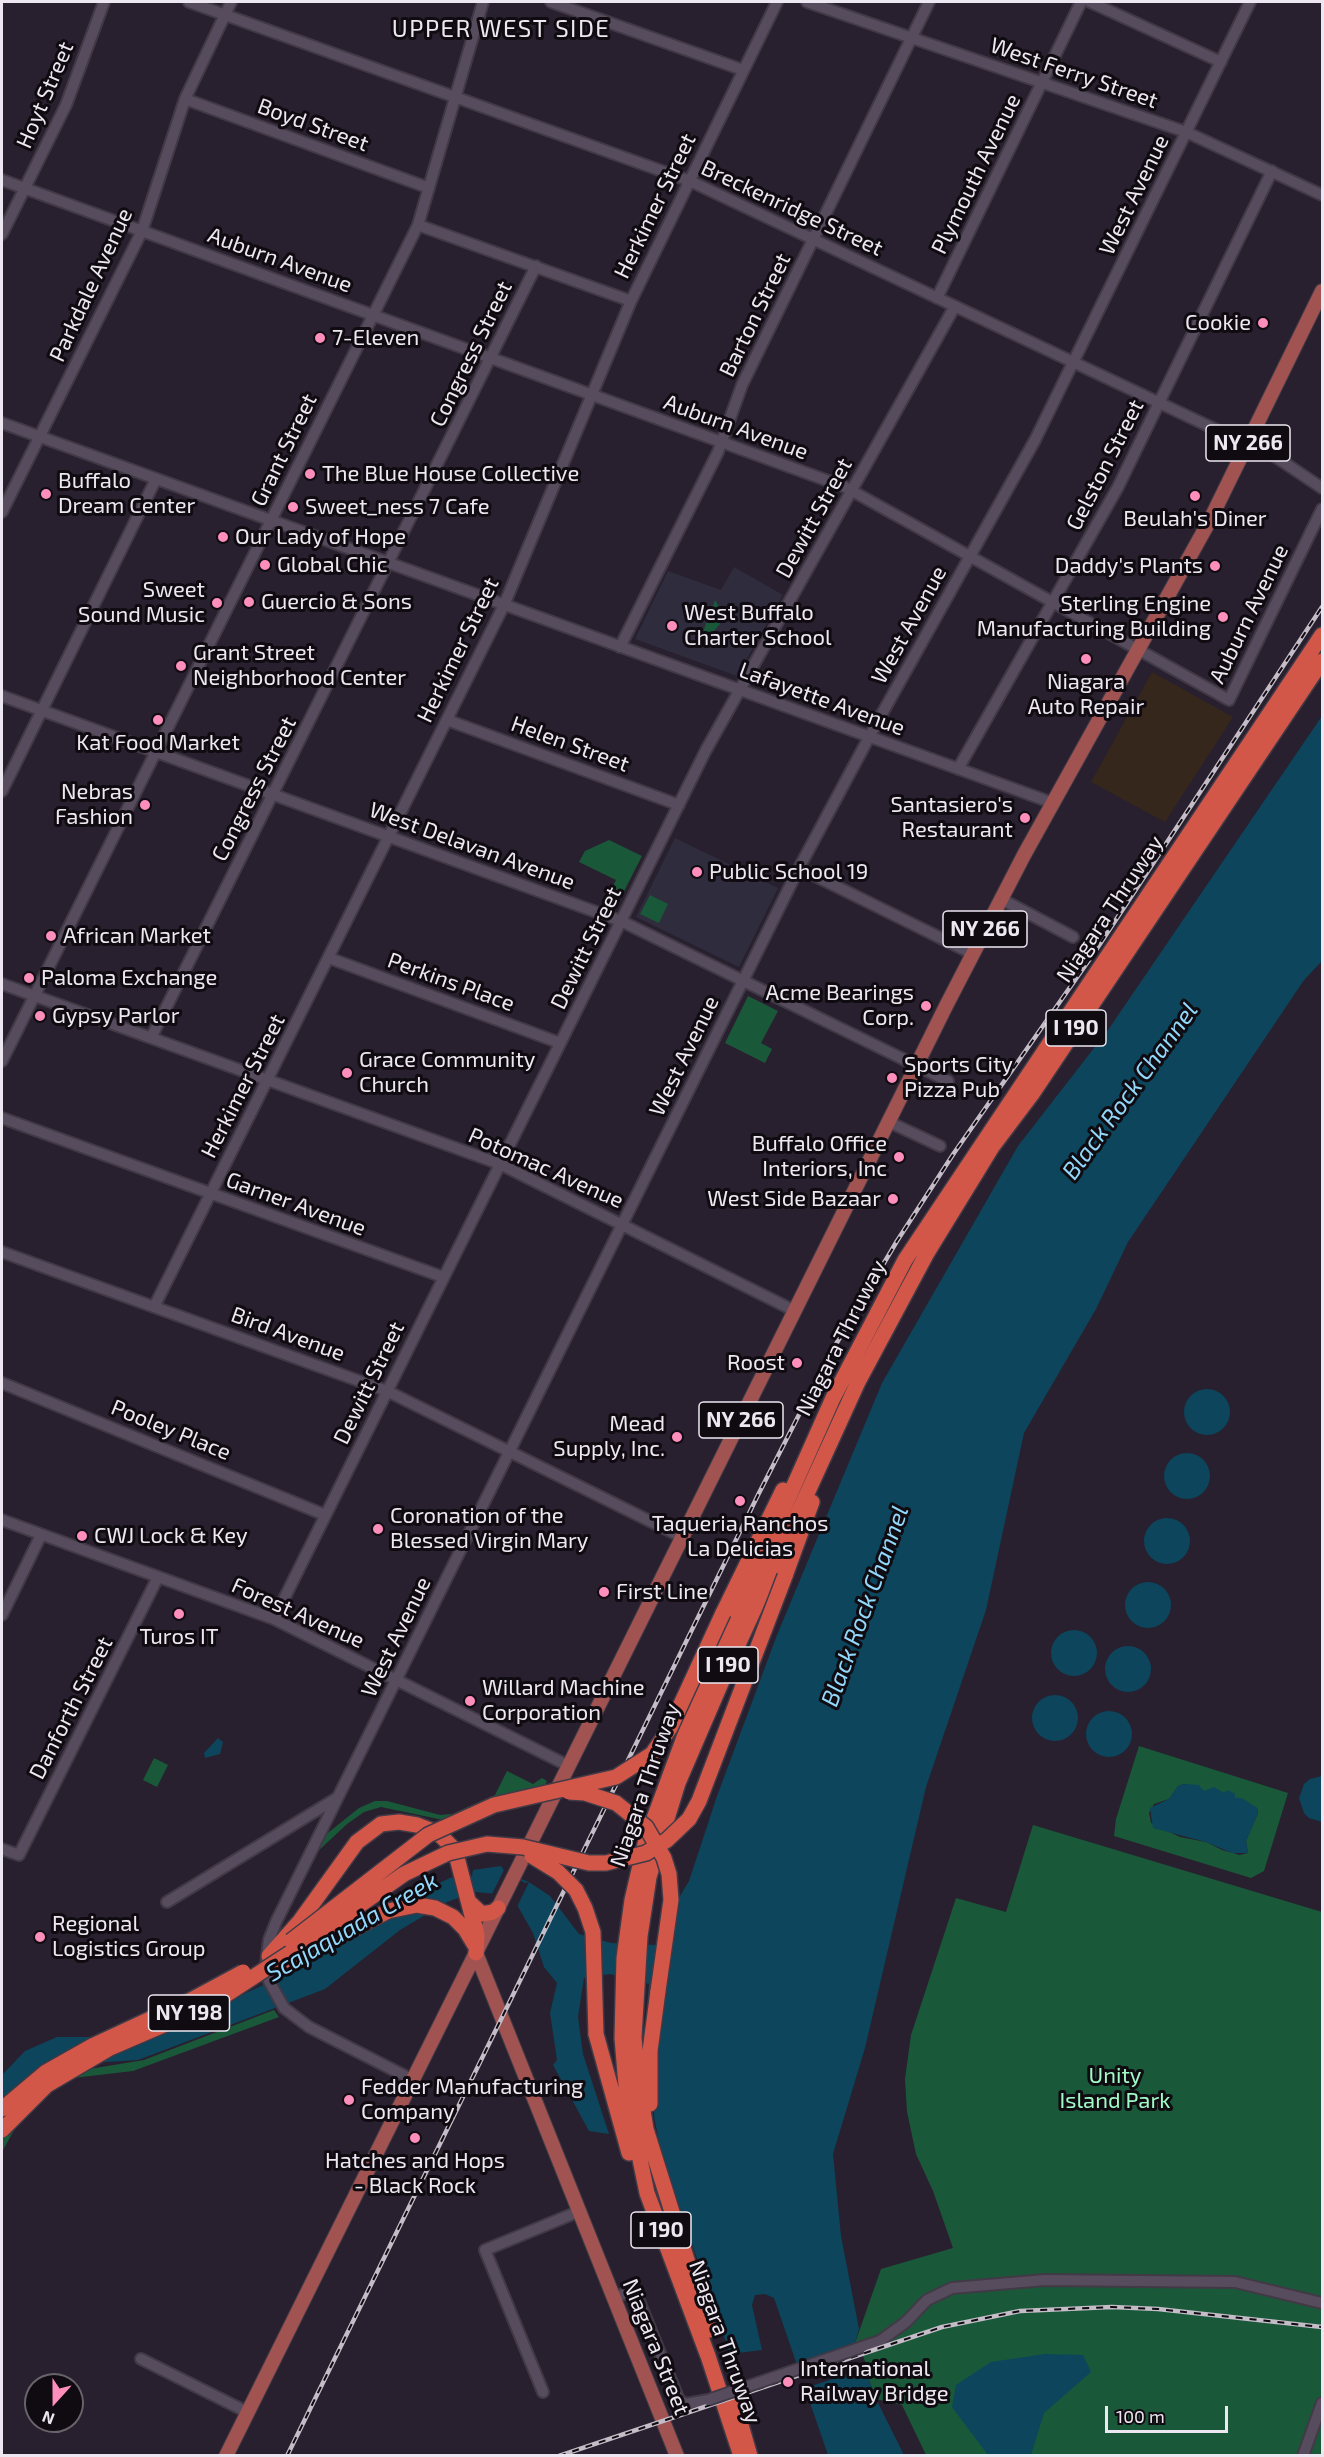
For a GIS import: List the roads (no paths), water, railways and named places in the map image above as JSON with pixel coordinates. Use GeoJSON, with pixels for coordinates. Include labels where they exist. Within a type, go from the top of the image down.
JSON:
{"type":"FeatureCollection","features":[{"type":"Feature","properties":{"kind":"highway","name":"Niagara Thruway"},"geometry":{"type":"LineString","coordinates":[[750,2456],[745,2434],[656,2167],[646,2129],[628,1995],[628,1918],[649,1831],[696,1706],[833,1398],[905,1260],[1323,635]]}},
{"type":"Feature","properties":{"kind":"highway","name":"Niagara Thruway"},"geometry":{"type":"LineString","coordinates":[[741,2456],[708,2356],[647,2193],[627,2097],[622,2046],[628,1995],[649,1877],[678,1784],[735,1650],[847,1405],[927,1252],[992,1147],[1032,1094],[1323,661]]}},
{"type":"Feature","properties":{"kind":"highway"},"geometry":{"type":"LineString","coordinates":[[545,1791],[616,1777],[652,1754],[670,1728],[766,1520],[833,1398]]}},
{"type":"Feature","properties":{"kind":"highway"},"geometry":{"type":"LineString","coordinates":[[507,1846],[589,1863],[606,1863],[646,1853],[675,1834],[689,1819],[699,1802],[847,1405]]}},
{"type":"Feature","properties":{"kind":"highway"},"geometry":{"type":"LineString","coordinates":[[545,1791],[585,1792],[616,1803],[645,1827],[664,1858],[669,1874],[671,1900],[650,2051],[649,2092],[656,2167]]}},
{"type":"Feature","properties":{"kind":"highway","name":"NY 198"},"geometry":{"type":"LineString","coordinates":[[2,2130],[47,2085],[110,2048],[212,2004],[271,1961],[428,1835],[494,1805],[545,1791]]}},
{"type":"Feature","properties":{"kind":"highway"},"geometry":{"type":"LineString","coordinates":[[271,1961],[365,1833],[381,1824],[399,1822],[424,1827],[445,1838],[458,1858],[477,1935],[476,1953]]}},
{"type":"Feature","properties":{"kind":"highway","name":"NY 198"},"geometry":{"type":"LineString","coordinates":[[2,2109],[46,2072],[92,2046],[271,1961],[404,1874],[448,1853],[469,1847],[487,1844],[507,1846]]}},
{"type":"Feature","properties":{"kind":"highway"},"geometry":{"type":"LineString","coordinates":[[507,1846],[538,1858],[558,1872],[576,1890],[585,1908],[593,1932],[596,2034],[632,2162],[647,2193]]}},
{"type":"Feature","properties":{"kind":"highway"},"geometry":{"type":"LineString","coordinates":[[468,1898],[482,1914],[493,1912],[501,1903]]}},
{"type":"Feature","properties":{"kind":"highway"},"geometry":{"type":"LineString","coordinates":[[271,1961],[307,1953],[397,1908],[417,1905],[444,1911],[465,1929],[476,1953]]}},
{"type":"Feature","properties":{"kind":"main road","name":"NY 266"},"geometry":{"type":"LineString","coordinates":[[476,1953],[1001,899],[1210,520],[1323,291]]}},
{"type":"Feature","properties":{"kind":"main road"},"geometry":{"type":"LineString","coordinates":[[226,2456],[476,1953]]}},
{"type":"Feature","properties":{"kind":"main road","name":"Niagara Street"},"geometry":{"type":"LineString","coordinates":[[476,1953],[677,2456]]}},
{"type":"Feature","properties":{"kind":"street","name":"Hoyt Street"},"geometry":{"type":"LineString","coordinates":[[2,234],[66,105],[104,2]]}},
{"type":"Feature","properties":{"kind":"street","name":"Breckenridge Street"},"geometry":{"type":"LineString","coordinates":[[189,2],[690,181],[1159,402],[1261,447],[1323,488]]}},
{"type":"Feature","properties":{"kind":"street","name":"Parkdale Avenue"},"geometry":{"type":"LineString","coordinates":[[2,512],[142,231],[184,99],[231,2]]}},
{"type":"Feature","properties":{"kind":"street","name":"Grant Street"},"geometry":{"type":"LineString","coordinates":[[2,1061],[418,225],[483,2]]}},
{"type":"Feature","properties":{"kind":"street"},"geometry":{"type":"LineString","coordinates":[[551,2],[743,70]]}},
{"type":"Feature","properties":{"kind":"street","name":"Herkimer Street"},"geometry":{"type":"LineString","coordinates":[[154,1306],[504,605],[631,301],[777,2]]}},
{"type":"Feature","properties":{"kind":"street","name":"West Ferry Street"},"geometry":{"type":"LineString","coordinates":[[807,2],[1186,132],[1323,195]]}},
{"type":"Feature","properties":{"kind":"street","name":"Barton Street"},"geometry":{"type":"LineString","coordinates":[[620,647],[722,442],[741,385],[929,2]]}},
{"type":"Feature","properties":{"kind":"street","name":"Plymouth Avenue"},"geometry":{"type":"LineString","coordinates":[[937,298],[1081,2]]}},
{"type":"Feature","properties":{"kind":"street"},"geometry":{"type":"LineString","coordinates":[[1090,2],[1221,62]]}},
{"type":"Feature","properties":{"kind":"street","name":"West Avenue"},"geometry":{"type":"LineString","coordinates":[[413,2080],[309,2027],[291,2015],[282,2005],[269,1981],[266,1964],[269,1940],[276,1922],[800,868],[869,737],[1035,440],[1250,2]]}},
{"type":"Feature","properties":{"kind":"street","name":"Boyd Street"},"geometry":{"type":"LineString","coordinates":[[184,99],[429,188]]}},
{"type":"Feature","properties":{"kind":"street","name":"Gelston Street"},"geometry":{"type":"LineString","coordinates":[[958,769],[1118,487],[1272,171]]}},
{"type":"Feature","properties":{"kind":"street","name":"Auburn Avenue"},"geometry":{"type":"LineString","coordinates":[[2,180],[852,491],[1229,700],[1323,509]]}},
{"type":"Feature","properties":{"kind":"street"},"geometry":{"type":"LineString","coordinates":[[418,225],[631,301]]}},
{"type":"Feature","properties":{"kind":"street","name":"Congress Street"},"geometry":{"type":"LineString","coordinates":[[151,1038],[536,266]]}},
{"type":"Feature","properties":{"kind":"street","name":"Dewitt Street"},"geometry":{"type":"LineString","coordinates":[[274,1619],[679,805],[740,690],[955,306]]}},
{"type":"Feature","properties":{"kind":"street","name":"Lafayette Avenue"},"geometry":{"type":"LineString","coordinates":[[2,423],[1053,803]]}},
{"type":"Feature","properties":{"kind":"street"},"geometry":{"type":"LineString","coordinates":[[2,791],[156,479]]}},
{"type":"Feature","properties":{"kind":"street","name":"West Delavan Avenue"},"geometry":{"type":"LineString","coordinates":[[2,696],[621,921],[948,1082]]}},
{"type":"Feature","properties":{"kind":"street","name":"Helen Street"},"geometry":{"type":"LineString","coordinates":[[447,720],[679,805]]}},
{"type":"Feature","properties":{"kind":"street"},"geometry":{"type":"LineString","coordinates":[[800,868],[973,954]]}},
{"type":"Feature","properties":{"kind":"street"},"geometry":{"type":"LineString","coordinates":[[1001,899],[1073,937]]}},
{"type":"Feature","properties":{"kind":"street","name":"Perkins Place"},"geometry":{"type":"LineString","coordinates":[[329,958],[560,1043]]}},
{"type":"Feature","properties":{"kind":"street","name":"Potomac Avenue"},"geometry":{"type":"LineString","coordinates":[[2,984],[500,1164],[795,1311]]}},
{"type":"Feature","properties":{"kind":"street","name":"Garner Avenue"},"geometry":{"type":"LineString","coordinates":[[2,1118],[443,1277]]}},
{"type":"Feature","properties":{"kind":"street"},"geometry":{"type":"LineString","coordinates":[[889,1122],[940,1146]]}},
{"type":"Feature","properties":{"kind":"street","name":"Bird Avenue"},"geometry":{"type":"LineString","coordinates":[[2,1252],[387,1391],[682,1537]]}},
{"type":"Feature","properties":{"kind":"street","name":"Pooley Place"},"geometry":{"type":"LineString","coordinates":[[2,1383],[325,1515]]}},
{"type":"Feature","properties":{"kind":"street","name":"Forest Avenue"},"geometry":{"type":"LineString","coordinates":[[2,1520],[274,1619],[569,1766]]}},
{"type":"Feature","properties":{"kind":"street"},"geometry":{"type":"LineString","coordinates":[[2,1615],[41,1535]]}},
{"type":"Feature","properties":{"kind":"street","name":"Danforth Street"},"geometry":{"type":"LineString","coordinates":[[2,1849],[19,1855],[158,1577]]}},
{"type":"Feature","properties":{"kind":"street"},"geometry":{"type":"LineString","coordinates":[[167,1902],[338,1798]]}},
{"type":"Feature","properties":{"kind":"street"},"geometry":{"type":"LineString","coordinates":[[543,2392],[485,2250],[580,2211]]}},
{"type":"Feature","properties":{"kind":"street"},"geometry":{"type":"LineString","coordinates":[[614,2298],[628,2292],[637,2296],[679,2400],[686,2404],[708,2400],[880,2341],[906,2322],[927,2300],[952,2288],[1045,2280],[1235,2282],[1323,2303]]}},
{"type":"Feature","properties":{"kind":"street"},"geometry":{"type":"LineString","coordinates":[[141,2359],[247,2412]]}},
{"type":"Feature","properties":{"kind":"street"},"geometry":{"type":"LineString","coordinates":[[1303,2456],[1323,2403]]}},
{"type":"Feature","properties":{"kind":"water","name":"Black Rock Channel"},"geometry":{"type":"Polygon","coordinates":[[[1322,716],[1322,961],[1304,980],[1128,1242],[1096,1309],[1024,1433],[986,1610],[926,1787],[865,2048],[833,2154],[841,2236],[859,2329],[855,2343],[876,2399],[904,2455],[828,2455],[774,2298],[765,2294],[755,2295],[752,2305],[762,2350],[730,2354],[662,2157],[654,2116],[655,2051],[644,2050],[649,1984],[610,1974],[584,1978],[578,2017],[583,2054],[609,2134],[589,2131],[553,2065],[557,2060],[550,2013],[557,1983],[544,1967],[533,1933],[516,1903],[497,1894],[475,1892],[447,1902],[400,1930],[325,1989],[138,2060],[75,2064],[2,2101],[2,2075],[25,2051],[57,2037],[103,2037],[186,2018],[303,1967],[405,1899],[452,1877],[454,1880],[472,1876],[473,1870],[501,1866],[506,1873],[529,1882],[550,1896],[579,1934],[611,1943],[656,1945],[668,1941],[680,1896],[689,1881],[717,1796],[777,1635],[882,1383],[1018,1146],[1108,1030],[1322,716]]]}},
{"type":"Feature","properties":{"kind":"water"},"geometry":{"type":"Polygon","coordinates":[[[1207,1389],[1223,1396],[1230,1412],[1223,1428],[1207,1435],[1191,1428],[1184,1412],[1191,1396],[1207,1389]]]}},
{"type":"Feature","properties":{"kind":"water"},"geometry":{"type":"Polygon","coordinates":[[[1187,1453],[1203,1460],[1210,1476],[1203,1492],[1187,1499],[1171,1492],[1164,1476],[1171,1460],[1187,1453]]]}},
{"type":"Feature","properties":{"kind":"water"},"geometry":{"type":"Polygon","coordinates":[[[1167,1518],[1183,1525],[1190,1541],[1183,1557],[1167,1564],[1151,1557],[1144,1541],[1151,1525],[1167,1518]]]}},
{"type":"Feature","properties":{"kind":"water"},"geometry":{"type":"Polygon","coordinates":[[[1148,1582],[1164,1589],[1171,1605],[1164,1621],[1148,1628],[1132,1621],[1125,1605],[1132,1589],[1148,1582]]]}},
{"type":"Feature","properties":{"kind":"water"},"geometry":{"type":"Polygon","coordinates":[[[1074,1630],[1090,1637],[1097,1653],[1090,1669],[1074,1676],[1058,1669],[1051,1653],[1058,1637],[1074,1630]]]}},
{"type":"Feature","properties":{"kind":"water"},"geometry":{"type":"Polygon","coordinates":[[[1128,1646],[1144,1653],[1151,1669],[1144,1685],[1128,1692],[1112,1685],[1105,1669],[1112,1653],[1128,1646]]]}},
{"type":"Feature","properties":{"kind":"water"},"geometry":{"type":"Polygon","coordinates":[[[1055,1695],[1071,1702],[1078,1718],[1071,1734],[1055,1741],[1039,1734],[1032,1718],[1039,1702],[1055,1695]]]}},
{"type":"Feature","properties":{"kind":"water"},"geometry":{"type":"Polygon","coordinates":[[[1109,1711],[1125,1718],[1132,1734],[1125,1750],[1109,1757],[1093,1750],[1086,1734],[1093,1718],[1109,1711]]]}},
{"type":"Feature","properties":{"kind":"water"},"geometry":{"type":"Polygon","coordinates":[[[218,1738],[223,1742],[220,1754],[205,1758],[204,1753],[218,1738]]]}},
{"type":"Feature","properties":{"kind":"water"},"geometry":{"type":"Polygon","coordinates":[[[1322,1776],[1322,1822],[1309,1818],[1304,1813],[1299,1798],[1304,1784],[1310,1779],[1322,1776]]]}},
{"type":"Feature","properties":{"kind":"water"},"geometry":{"type":"Polygon","coordinates":[[[1199,1785],[1204,1791],[1214,1787],[1224,1793],[1228,1790],[1235,1794],[1235,1798],[1242,1798],[1257,1808],[1258,1813],[1246,1841],[1248,1853],[1232,1853],[1206,1842],[1153,1828],[1150,1808],[1169,1799],[1178,1786],[1199,1785]]]}},
{"type":"Feature","properties":{"kind":"water"},"geometry":{"type":"Polygon","coordinates":[[[1045,2354],[1083,2355],[1091,2372],[1044,2413],[1031,2455],[988,2455],[952,2407],[956,2385],[991,2362],[1045,2354]]]}},
{"type":"Feature","properties":{"kind":"railway"},"geometry":{"type":"LineString","coordinates":[[287,2456],[758,1495],[829,1356],[897,1241],[954,1153],[1094,953],[1322,607]]}},
{"type":"Feature","properties":{"kind":"railway"},"geometry":{"type":"LineString","coordinates":[[559,2456],[942,2327],[1020,2311],[1112,2307],[1158,2309],[1322,2327]]}},
{"type":"Feature","properties":{"kind":"place","name":"Cookie"},"geometry":{"type":"Point","coordinates":[1263,323]}},
{"type":"Feature","properties":{"kind":"place","name":"7-Eleven"},"geometry":{"type":"Point","coordinates":[320,338]}},
{"type":"Feature","properties":{"kind":"place","name":"The Blue House Collective"},"geometry":{"type":"Point","coordinates":[310,474]}},
{"type":"Feature","properties":{"kind":"place","name":"Buffalo Dream Center"},"geometry":{"type":"Point","coordinates":[46,494]}},
{"type":"Feature","properties":{"kind":"place","name":"Beulah's Diner"},"geometry":{"type":"Point","coordinates":[1195,496]}},
{"type":"Feature","properties":{"kind":"place","name":"Sweet_ness 7 Cafe"},"geometry":{"type":"Point","coordinates":[293,507]}},
{"type":"Feature","properties":{"kind":"place","name":"Our Lady of Hope"},"geometry":{"type":"Point","coordinates":[223,537]}},
{"type":"Feature","properties":{"kind":"place","name":"Global Chic"},"geometry":{"type":"Point","coordinates":[265,565]}},
{"type":"Feature","properties":{"kind":"place","name":"Daddy's Plants"},"geometry":{"type":"Point","coordinates":[1215,566]}},
{"type":"Feature","properties":{"kind":"place","name":"Guercio & Sons"},"geometry":{"type":"Point","coordinates":[249,602]}},
{"type":"Feature","properties":{"kind":"place","name":"Sweet Sound Music"},"geometry":{"type":"Point","coordinates":[217,603]}},
{"type":"Feature","properties":{"kind":"place","name":"Sterling Engine Manufacturing Building"},"geometry":{"type":"Point","coordinates":[1223,617]}},
{"type":"Feature","properties":{"kind":"place","name":"West Buffalo Charter School"},"geometry":{"type":"Point","coordinates":[672,626]}},
{"type":"Feature","properties":{"kind":"place","name":"Niagara Auto Repair"},"geometry":{"type":"Point","coordinates":[1086,659]}},
{"type":"Feature","properties":{"kind":"place","name":"Grant Street Neighborhood Center"},"geometry":{"type":"Point","coordinates":[181,666]}},
{"type":"Feature","properties":{"kind":"place","name":"Kat Food Market"},"geometry":{"type":"Point","coordinates":[158,720]}},
{"type":"Feature","properties":{"kind":"place","name":"Nebras Fashion"},"geometry":{"type":"Point","coordinates":[145,805]}},
{"type":"Feature","properties":{"kind":"place","name":"Santasiero's Restaurant"},"geometry":{"type":"Point","coordinates":[1025,818]}},
{"type":"Feature","properties":{"kind":"place","name":"Public School 19"},"geometry":{"type":"Point","coordinates":[697,872]}},
{"type":"Feature","properties":{"kind":"place","name":"African Market"},"geometry":{"type":"Point","coordinates":[51,936]}},
{"type":"Feature","properties":{"kind":"place","name":"Paloma Exchange"},"geometry":{"type":"Point","coordinates":[29,978]}},
{"type":"Feature","properties":{"kind":"place","name":"Acme Bearings Corp."},"geometry":{"type":"Point","coordinates":[926,1006]}},
{"type":"Feature","properties":{"kind":"place","name":"Gypsy Parlor"},"geometry":{"type":"Point","coordinates":[40,1016]}},
{"type":"Feature","properties":{"kind":"place","name":"Grace Community Church"},"geometry":{"type":"Point","coordinates":[347,1073]}},
{"type":"Feature","properties":{"kind":"place","name":"Sports City Pizza Pub"},"geometry":{"type":"Point","coordinates":[892,1078]}},
{"type":"Feature","properties":{"kind":"place","name":"Buffalo Office Interiors, Inc"},"geometry":{"type":"Point","coordinates":[899,1157]}},
{"type":"Feature","properties":{"kind":"place","name":"West Side Bazaar"},"geometry":{"type":"Point","coordinates":[893,1199]}},
{"type":"Feature","properties":{"kind":"place","name":"Roost"},"geometry":{"type":"Point","coordinates":[797,1363]}},
{"type":"Feature","properties":{"kind":"place","name":"Mead Supply, Inc."},"geometry":{"type":"Point","coordinates":[677,1437]}},
{"type":"Feature","properties":{"kind":"place","name":"Taqueria Ranchos La Delicias"},"geometry":{"type":"Point","coordinates":[740,1501]}},
{"type":"Feature","properties":{"kind":"place","name":"Coronation of the Blessed Virgin Mary"},"geometry":{"type":"Point","coordinates":[378,1529]}},
{"type":"Feature","properties":{"kind":"place","name":"CWJ Lock & Key"},"geometry":{"type":"Point","coordinates":[82,1536]}},
{"type":"Feature","properties":{"kind":"place","name":"First Line"},"geometry":{"type":"Point","coordinates":[604,1592]}},
{"type":"Feature","properties":{"kind":"place","name":"Turos IT"},"geometry":{"type":"Point","coordinates":[179,1614]}},
{"type":"Feature","properties":{"kind":"place","name":"Willard Machine Corporation"},"geometry":{"type":"Point","coordinates":[470,1701]}},
{"type":"Feature","properties":{"kind":"place","name":"Regional Logistics Group"},"geometry":{"type":"Point","coordinates":[40,1937]}},
{"type":"Feature","properties":{"kind":"place","name":"Fedder Manufacturing Company"},"geometry":{"type":"Point","coordinates":[349,2100]}},
{"type":"Feature","properties":{"kind":"place","name":"Hatches and Hops - Black Rock"},"geometry":{"type":"Point","coordinates":[415,2138]}},
{"type":"Feature","properties":{"kind":"place","name":"International Railway Bridge"},"geometry":{"type":"Point","coordinates":[788,2382]}},
{"type":"Feature","properties":{"kind":"district","name":"UPPER WEST SIDE"},"geometry":{"type":"Point","coordinates":[501,29]}},
{"type":"Feature","properties":{"kind":"water label","name":"Scajaquada Creek"},"geometry":{"type":"Point","coordinates":[352,1927]}},
{"type":"Feature","properties":{"kind":"park label","name":"Unity Island Park"},"geometry":{"type":"Point","coordinates":[1115,2088]}}]}
